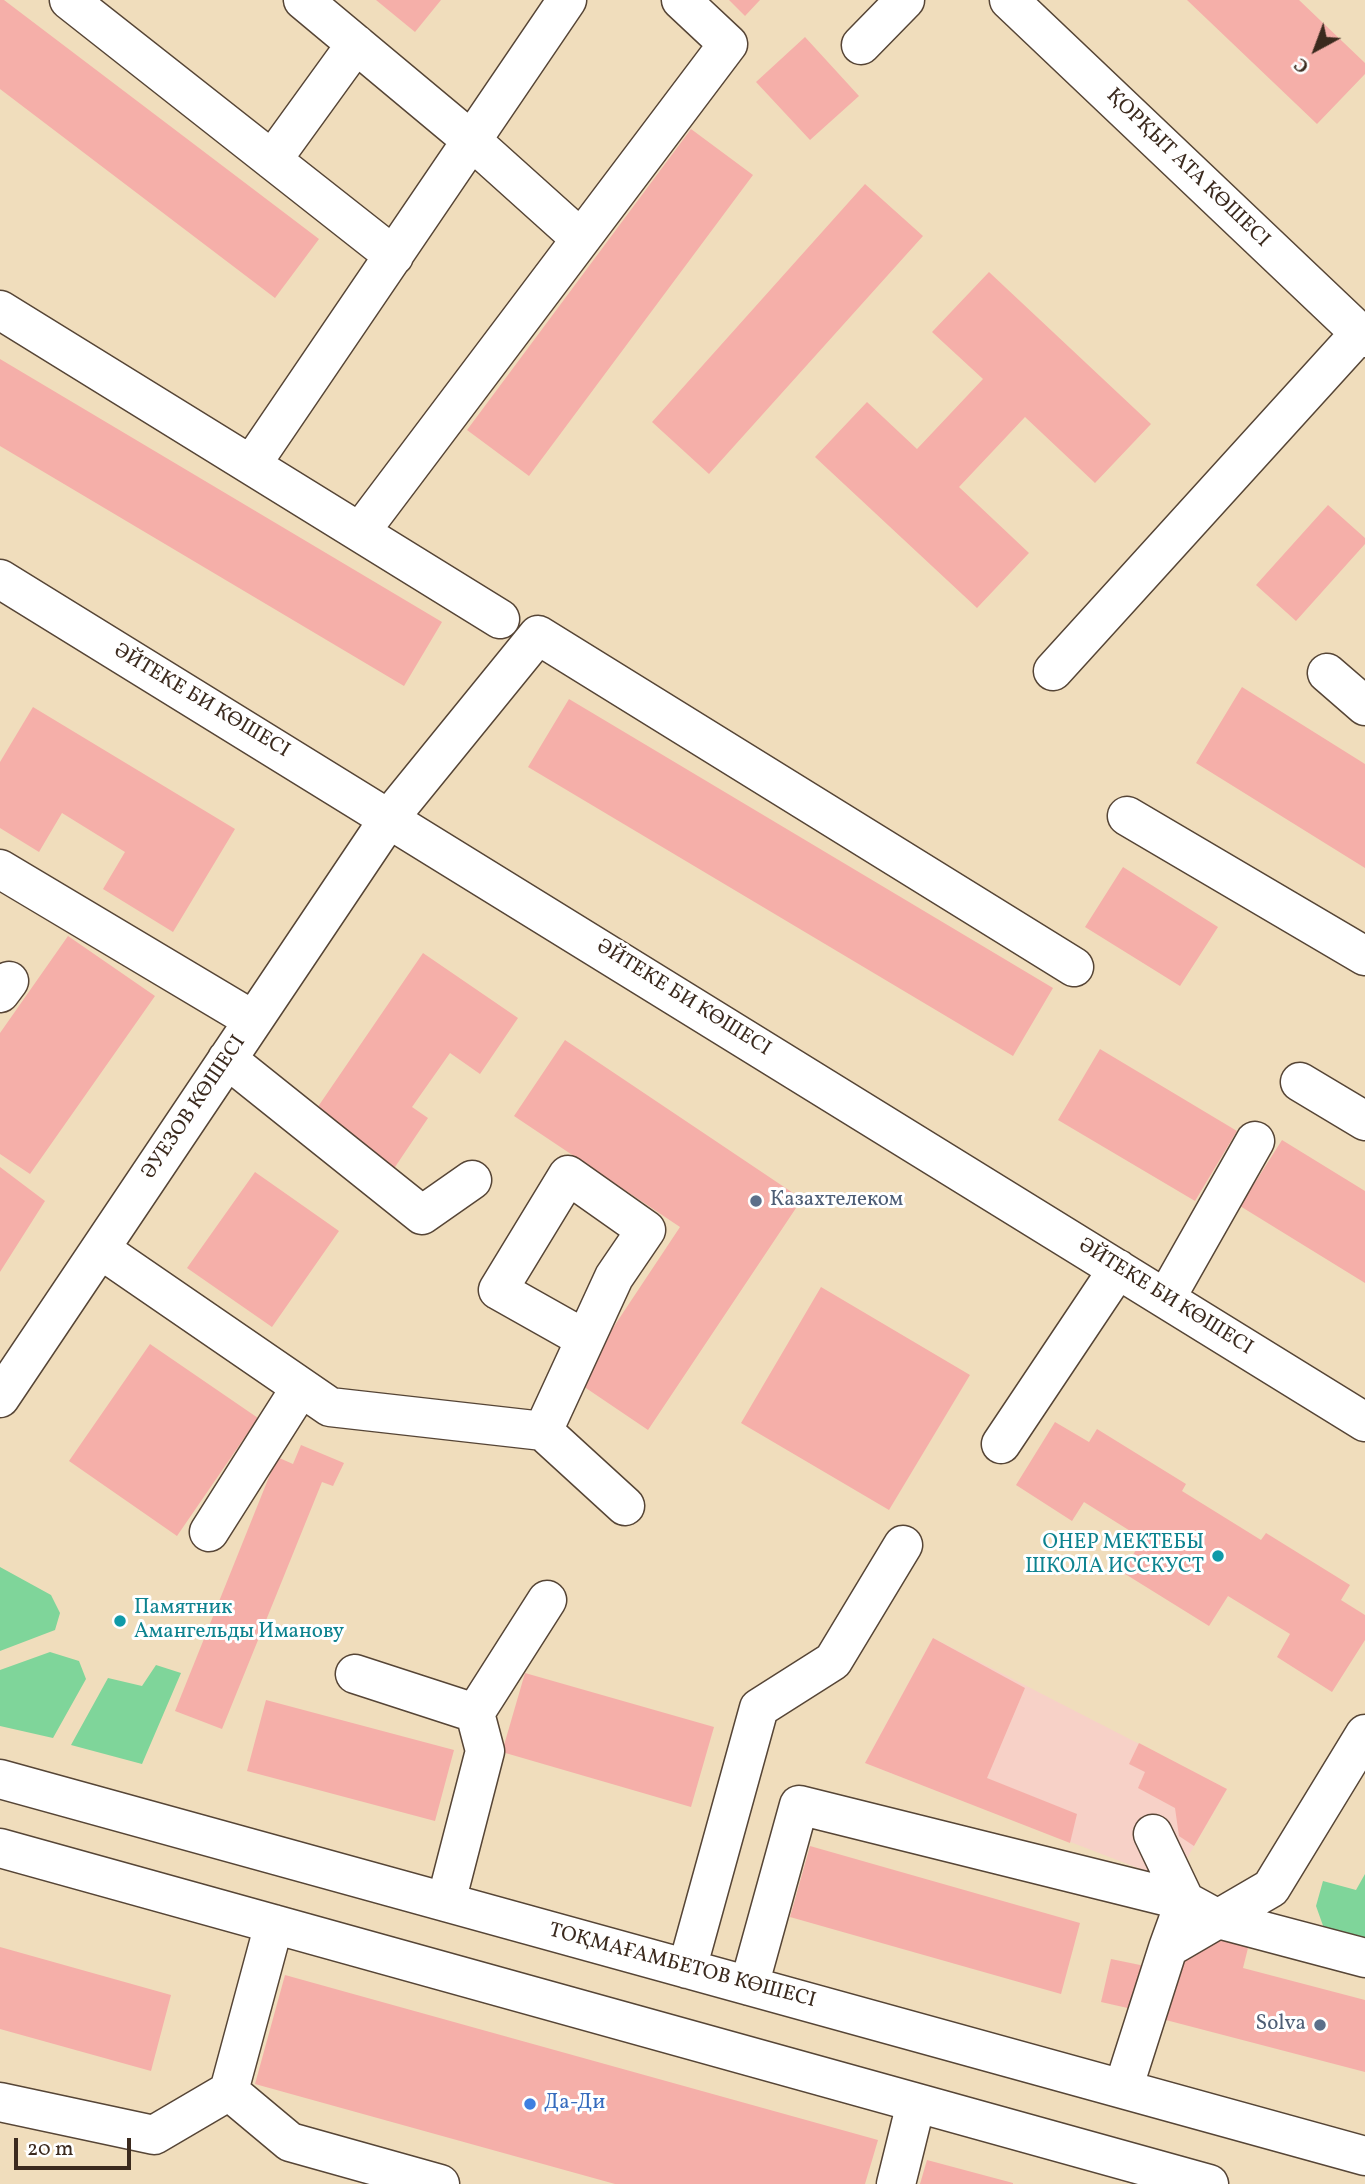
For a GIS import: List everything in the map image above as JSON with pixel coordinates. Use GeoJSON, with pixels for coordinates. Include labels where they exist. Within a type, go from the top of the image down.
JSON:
{"type":"FeatureCollection","features":[{"type":"Feature","properties":{"kind":"street"},"geometry":{"type":"LineString","coordinates":[[69,0],[394,256]]}},
{"type":"Feature","properties":{"kind":"street"},"geometry":{"type":"LineString","coordinates":[[303,0],[472,141],[581,239]]}},
{"type":"Feature","properties":{"kind":"street"},"geometry":{"type":"LineString","coordinates":[[251,465],[568,0]]}},
{"type":"Feature","properties":{"kind":"street"},"geometry":{"type":"LineString","coordinates":[[360,532],[727,44],[681,0]]}},
{"type":"Feature","properties":{"kind":"street"},"geometry":{"type":"LineString","coordinates":[[861,45],[905,0]]}},
{"type":"Feature","properties":{"kind":"street","name":"ҚОРҚЫТ АТА КӨШЕСІ"},"geometry":{"type":"LineString","coordinates":[[1009,0],[1362,336]]}},
{"type":"Feature","properties":{"kind":"street"},"geometry":{"type":"LineString","coordinates":[[272,160],[356,44]]}},
{"type":"Feature","properties":{"kind":"street"},"geometry":{"type":"LineString","coordinates":[[0,310],[500,619]]}},
{"type":"Feature","properties":{"kind":"street"},"geometry":{"type":"LineString","coordinates":[[1053,671],[1362,336]]}},
{"type":"Feature","properties":{"kind":"street","name":"ӘЙТЕКЕ БИ КӨШЕСІ"},"geometry":{"type":"LineString","coordinates":[[0,579],[390,817],[1365,1422]]}},
{"type":"Feature","properties":{"kind":"street","name":"ӘУЕЗОВ КӨШЕСІ"},"geometry":{"type":"LineString","coordinates":[[0,1398],[390,817],[538,635],[1074,967]]}},
{"type":"Feature","properties":{"kind":"street"},"geometry":{"type":"LineString","coordinates":[[1327,673],[1365,706]]}},
{"type":"Feature","properties":{"kind":"street"},"geometry":{"type":"LineString","coordinates":[[1126,816],[1365,956]]}},
{"type":"Feature","properties":{"kind":"street"},"geometry":{"type":"LineString","coordinates":[[0,869],[253,1020]]}},
{"type":"Feature","properties":{"kind":"street"},"geometry":{"type":"LineString","coordinates":[[227,1059],[422,1215],[472,1180]]}},
{"type":"Feature","properties":{"kind":"street"},"geometry":{"type":"LineString","coordinates":[[1300,1082],[1365,1121]]}},
{"type":"Feature","properties":{"kind":"street"},"geometry":{"type":"LineString","coordinates":[[1166,1298],[1255,1141]]}},
{"type":"Feature","properties":{"kind":"street"},"geometry":{"type":"LineString","coordinates":[[100,1249],[330,1408],[543,1431],[625,1506]]}},
{"type":"Feature","properties":{"kind":"street"},"geometry":{"type":"LineString","coordinates":[[1001,1444],[1118,1269]]}},
{"type":"Feature","properties":{"kind":"street"},"geometry":{"type":"LineString","coordinates":[[543,1431],[585,1339]]}},
{"type":"Feature","properties":{"kind":"street"},"geometry":{"type":"LineString","coordinates":[[209,1532],[301,1387]]}},
{"type":"Feature","properties":{"kind":"street"},"geometry":{"type":"LineString","coordinates":[[687,1969],[759,1708],[833,1661],[903,1545]]}},
{"type":"Feature","properties":{"kind":"street"},"geometry":{"type":"LineString","coordinates":[[446,1902],[485,1751],[475,1713],[547,1600]]}},
{"type":"Feature","properties":{"kind":"street"},"geometry":{"type":"LineString","coordinates":[[355,1674],[475,1713]]}},
{"type":"Feature","properties":{"kind":"street"},"geometry":{"type":"LineString","coordinates":[[1168,1948],[1271,1888],[1365,1734]]}},
{"type":"Feature","properties":{"kind":"street","name":"ТОҚМАҒАМБЕТОВ КӨШЕСІ"},"geometry":{"type":"LineString","coordinates":[[0,1779],[1365,2155]]}},
{"type":"Feature","properties":{"kind":"street"},"geometry":{"type":"LineString","coordinates":[[749,1986],[799,1805],[1185,1901],[1218,1919],[1365,1958]]}},
{"type":"Feature","properties":{"kind":"street"},"geometry":{"type":"LineString","coordinates":[[1123,2089],[1185,1901],[1153,1835]]}},
{"type":"Feature","properties":{"kind":"street"},"geometry":{"type":"LineString","coordinates":[[0,1848],[1209,2184]]}},
{"type":"Feature","properties":{"kind":"street"},"geometry":{"type":"LineString","coordinates":[[0,2102],[154,2135],[229,2091],[274,1924]]}},
{"type":"Feature","properties":{"kind":"street"},"geometry":{"type":"LineString","coordinates":[[229,2091],[290,2142],[440,2184]]}},
{"type":"Feature","properties":{"kind":"street"},"geometry":{"type":"LineString","coordinates":[[897,2184],[916,2103]]}},
{"type":"Feature","properties":{"kind":"shaded area"},"geometry":{"type":"Polygon","coordinates":[[[933,1638],[1227,1789],[1182,1867],[1151,1873],[865,1763],[933,1638]]]}},
{"type":"Feature","properties":{"kind":"green space"},"geometry":{"type":"Polygon","coordinates":[[[0,1567],[51,1595],[60,1613],[55,1630],[0,1651],[0,1567]]]}},
{"type":"Feature","properties":{"kind":"green space"},"geometry":{"type":"Polygon","coordinates":[[[50,1652],[79,1661],[86,1679],[53,1738],[0,1726],[0,1670],[50,1652]]]}},
{"type":"Feature","properties":{"kind":"green space"},"geometry":{"type":"Polygon","coordinates":[[[156,1665],[181,1673],[142,1764],[71,1745],[108,1678],[142,1686],[156,1665]]]}},
{"type":"Feature","properties":{"kind":"green space"},"geometry":{"type":"Polygon","coordinates":[[[1365,1874],[1365,1944],[1326,1934],[1316,1906],[1323,1881],[1356,1890],[1365,1874]]]}},
{"type":"Feature","properties":{"kind":"building"},"geometry":{"type":"Polygon","coordinates":[[[0,0],[4,0],[319,239],[275,298],[0,89],[0,0]]]}},
{"type":"Feature","properties":{"kind":"building"},"geometry":{"type":"Polygon","coordinates":[[[376,0],[441,0],[415,32],[376,0]]]}},
{"type":"Feature","properties":{"kind":"building"},"geometry":{"type":"Polygon","coordinates":[[[729,0],[760,0],[745,16],[729,0]]]}},
{"type":"Feature","properties":{"kind":"building"},"geometry":{"type":"Polygon","coordinates":[[[1187,0],[1299,0],[1365,63],[1365,74],[1317,124],[1187,0]]]}},
{"type":"Feature","properties":{"kind":"building"},"geometry":{"type":"Polygon","coordinates":[[[805,37],[859,96],[810,140],[756,82],[805,37]]]}},
{"type":"Feature","properties":{"kind":"building"},"geometry":{"type":"Polygon","coordinates":[[[691,129],[753,175],[529,476],[467,430],[691,129]]]}},
{"type":"Feature","properties":{"kind":"building"},"geometry":{"type":"Polygon","coordinates":[[[865,184],[923,236],[709,474],[652,422],[865,184]]]}},
{"type":"Feature","properties":{"kind":"building"},"geometry":{"type":"Polygon","coordinates":[[[989,272],[1151,424],[1095,483],[1025,417],[959,487],[1029,553],[977,608],[815,457],[867,402],[917,449],[983,379],[932,332],[989,272]]]}},
{"type":"Feature","properties":{"kind":"building"},"geometry":{"type":"Polygon","coordinates":[[[0,359],[442,622],[404,686],[0,446],[0,359]]]}},
{"type":"Feature","properties":{"kind":"building"},"geometry":{"type":"Polygon","coordinates":[[[1328,505],[1365,538],[1365,544],[1296,621],[1256,585],[1328,505]]]}},
{"type":"Feature","properties":{"kind":"building"},"geometry":{"type":"Polygon","coordinates":[[[1242,687],[1365,764],[1365,868],[1196,763],[1242,687]]]}},
{"type":"Feature","properties":{"kind":"building"},"geometry":{"type":"Polygon","coordinates":[[[569,699],[1053,988],[1013,1056],[528,767],[569,699]]]}},
{"type":"Feature","properties":{"kind":"building"},"geometry":{"type":"Polygon","coordinates":[[[33,707],[235,829],[173,932],[103,889],[125,852],[62,813],[39,852],[0,828],[0,762],[33,707]]]}},
{"type":"Feature","properties":{"kind":"building"},"geometry":{"type":"Polygon","coordinates":[[[1123,867],[1218,927],[1180,986],[1085,927],[1123,867]]]}},
{"type":"Feature","properties":{"kind":"building"},"geometry":{"type":"Polygon","coordinates":[[[68,936],[155,996],[30,1174],[0,1154],[0,1033],[68,936]]]}},
{"type":"Feature","properties":{"kind":"building"},"geometry":{"type":"Polygon","coordinates":[[[423,953],[518,1018],[480,1074],[450,1053],[412,1107],[428,1118],[393,1170],[313,1114],[423,953]]]}},
{"type":"Feature","properties":{"kind":"building"},"geometry":{"type":"Polygon","coordinates":[[[565,1040],[802,1199],[648,1430],[577,1382],[680,1227],[514,1116],[565,1040]]]}},
{"type":"Feature","properties":{"kind":"building"},"geometry":{"type":"Polygon","coordinates":[[[1100,1049],[1237,1131],[1195,1201],[1058,1120],[1100,1049]]]}},
{"type":"Feature","properties":{"kind":"building"},"geometry":{"type":"Polygon","coordinates":[[[1282,1140],[1365,1191],[1365,1283],[1240,1206],[1282,1140]]]}},
{"type":"Feature","properties":{"kind":"building"},"geometry":{"type":"Polygon","coordinates":[[[0,1167],[45,1201],[0,1272],[0,1167]]]}},
{"type":"Feature","properties":{"kind":"building"},"geometry":{"type":"Polygon","coordinates":[[[255,1172],[339,1231],[272,1327],[187,1268],[255,1172]]]}},
{"type":"Feature","properties":{"kind":"building"},"geometry":{"type":"Polygon","coordinates":[[[821,1287],[970,1375],[889,1510],[741,1423],[821,1287]]]}},
{"type":"Feature","properties":{"kind":"building"},"geometry":{"type":"Polygon","coordinates":[[[150,1344],[258,1418],[177,1536],[69,1461],[150,1344]]]}},
{"type":"Feature","properties":{"kind":"building","name":"ОНЕР МЕКТЕБЫ ШКОЛА ИССКУСТ"},"geometry":{"type":"Polygon","coordinates":[[[1055,1422],[1089,1442],[1097,1429],[1186,1484],[1182,1491],[1261,1540],[1266,1533],[1350,1585],[1341,1600],[1365,1615],[1365,1640],[1332,1692],[1277,1657],[1290,1634],[1228,1596],[1209,1626],[1122,1572],[1143,1539],[1084,1502],[1072,1521],[1016,1485],[1055,1422]]]}},
{"type":"Feature","properties":{"kind":"building"},"geometry":{"type":"Polygon","coordinates":[[[301,1445],[344,1463],[333,1486],[322,1482],[222,1729],[175,1711],[277,1457],[293,1464],[301,1445]]]}},
{"type":"Feature","properties":{"kind":"building"},"geometry":{"type":"Polygon","coordinates":[[[933,1638],[1025,1688],[987,1778],[1077,1814],[1070,1843],[865,1763],[933,1638]]]}},
{"type":"Feature","properties":{"kind":"building"},"geometry":{"type":"Polygon","coordinates":[[[525,1673],[714,1727],[691,1807],[502,1752],[525,1673]]]}},
{"type":"Feature","properties":{"kind":"building"},"geometry":{"type":"Polygon","coordinates":[[[266,1700],[454,1750],[435,1821],[247,1771],[266,1700]]]}},
{"type":"Feature","properties":{"kind":"building"},"geometry":{"type":"Polygon","coordinates":[[[1139,1743],[1227,1789],[1194,1846],[1179,1836],[1175,1808],[1138,1788],[1145,1772],[1129,1764],[1139,1743]]]}},
{"type":"Feature","properties":{"kind":"building"},"geometry":{"type":"Polygon","coordinates":[[[810,1846],[1080,1923],[1061,1994],[790,1917],[810,1846]]]}},
{"type":"Feature","properties":{"kind":"building"},"geometry":{"type":"Polygon","coordinates":[[[1225,1935],[1249,1944],[1243,1968],[1365,2000],[1365,2072],[1162,2019],[1178,1962],[1225,1935]]]}},
{"type":"Feature","properties":{"kind":"building"},"geometry":{"type":"Polygon","coordinates":[[[0,1947],[171,1995],[151,2071],[0,2029],[0,1947]]]}},
{"type":"Feature","properties":{"kind":"building"},"geometry":{"type":"Polygon","coordinates":[[[1111,1959],[1145,1966],[1132,2009],[1101,2002],[1111,1959]]]}},
{"type":"Feature","properties":{"kind":"building"},"geometry":{"type":"Polygon","coordinates":[[[285,1975],[878,2140],[865,2184],[615,2184],[255,2084],[285,1975]]]}},
{"type":"Feature","properties":{"kind":"building"},"geometry":{"type":"Polygon","coordinates":[[[927,2160],[1013,2183],[1013,2184],[920,2184],[927,2160]]]}},
{"type":"Feature","properties":{"kind":"place","name":"Казахтелеком"},"geometry":{"type":"Point","coordinates":[756,1201]}},
{"type":"Feature","properties":{"kind":"place","name":"ОНЕР МЕКТЕБЫ ШКОЛА ИССКУСТ"},"geometry":{"type":"Point","coordinates":[1218,1556]}},
{"type":"Feature","properties":{"kind":"place","name":"Памятник Амангельды Иманову"},"geometry":{"type":"Point","coordinates":[120,1621]}},
{"type":"Feature","properties":{"kind":"place","name":"Solva"},"geometry":{"type":"Point","coordinates":[1320,2025]}},
{"type":"Feature","properties":{"kind":"place","name":"Да-Ди"},"geometry":{"type":"Point","coordinates":[530,2104]}}]}
